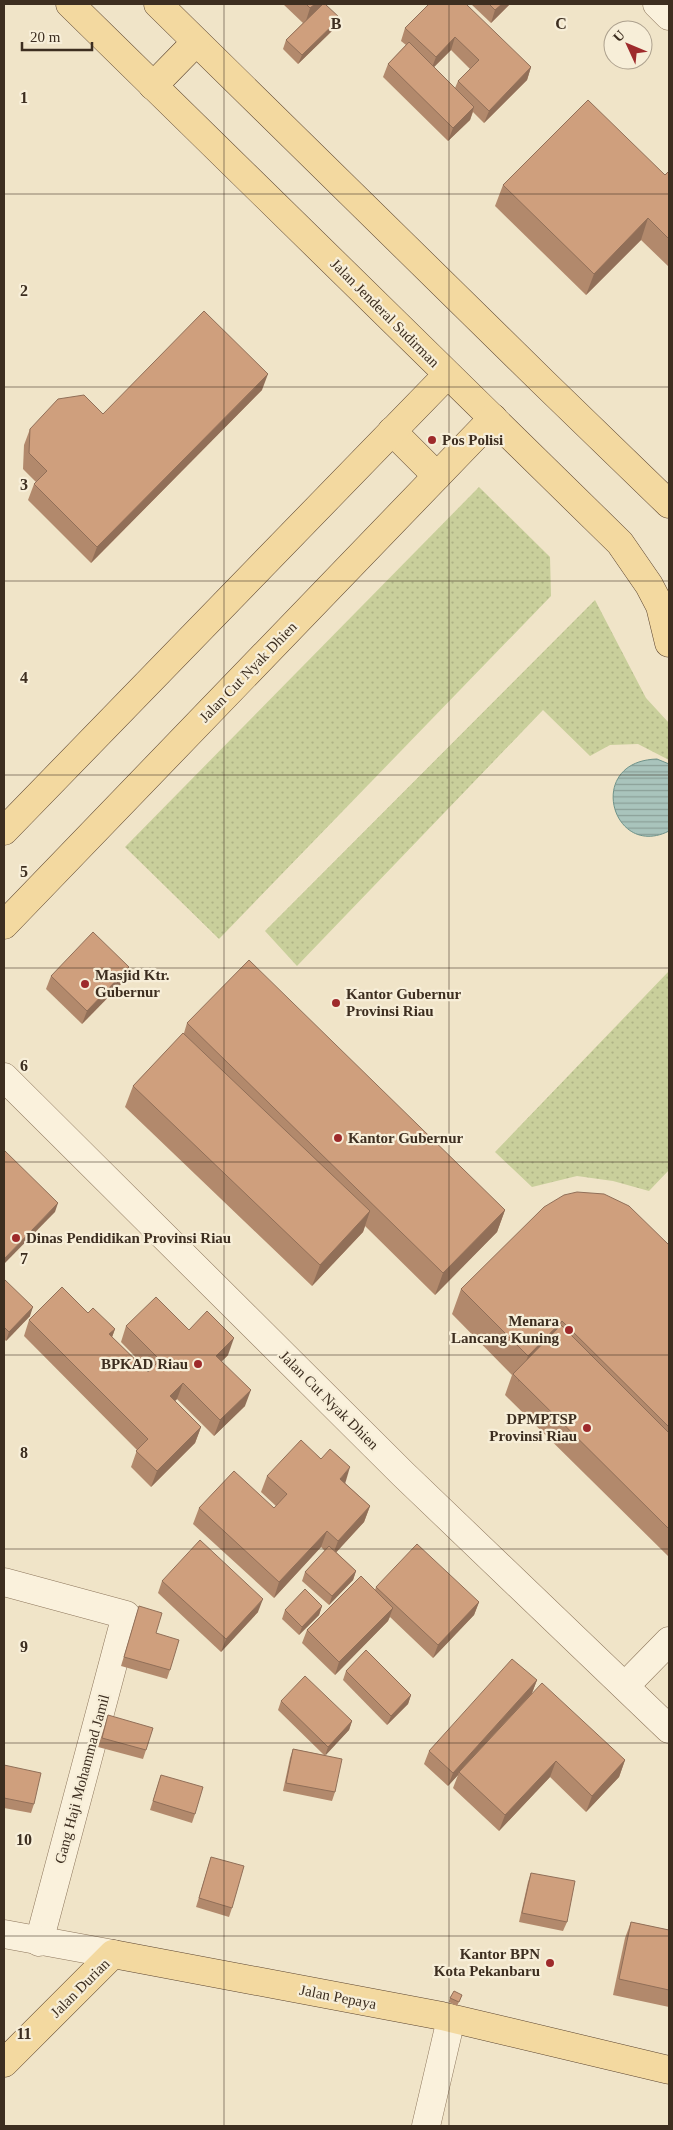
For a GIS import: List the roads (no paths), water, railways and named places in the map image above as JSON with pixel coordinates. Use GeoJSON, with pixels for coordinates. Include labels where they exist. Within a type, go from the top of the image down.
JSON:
{"type":"FeatureCollection","features":[{"type":"Feature","properties":{"kind":"main road","name":"Jalan Jenderal Sudirman"},"geometry":{"type":"LineString","coordinates":[[70,4],[447,375],[620,542],[649,584],[660,606],[669,641]]}},
{"type":"Feature","properties":{"kind":"main road"},"geometry":{"type":"LineString","coordinates":[[158,4],[669,504]]}},
{"type":"Feature","properties":{"kind":"main road"},"geometry":{"type":"LineString","coordinates":[[153,86],[196,42]]}},
{"type":"Feature","properties":{"kind":"main road"},"geometry":{"type":"LineString","coordinates":[[4,831],[447,375]]}},
{"type":"Feature","properties":{"kind":"main road","name":"Jalan Cut Nyak Dhien"},"geometry":{"type":"LineString","coordinates":[[4,926],[493,418]]}},
{"type":"Feature","properties":{"kind":"main road"},"geometry":{"type":"LineString","coordinates":[[392,432],[437,476]]}},
{"type":"Feature","properties":{"kind":"main road"},"geometry":{"type":"LineString","coordinates":[[669,615],[669,641]]}},
{"type":"Feature","properties":{"kind":"main road","name":"Jalan Pepaya"},"geometry":{"type":"LineString","coordinates":[[113,1954],[451,2019],[669,2070]]}},
{"type":"Feature","properties":{"kind":"main road","name":"Jalan Durian"},"geometry":{"type":"LineString","coordinates":[[4,2063],[113,1954]]}},
{"type":"Feature","properties":{"kind":"street"},"geometry":{"type":"LineString","coordinates":[[657,4],[669,16]]}},
{"type":"Feature","properties":{"kind":"street","name":"Jalan Cut Nyak Dhien"},"geometry":{"type":"LineString","coordinates":[[4,1077],[403,1474],[625,1686],[666,1718]]}},
{"type":"Feature","properties":{"kind":"street","name":"Gang Haji Mohammad Jamil"},"geometry":{"type":"LineString","coordinates":[[4,1582],[126,1615],[39,1942]]}},
{"type":"Feature","properties":{"kind":"street"},"geometry":{"type":"LineString","coordinates":[[625,1686],[669,1641]]}},
{"type":"Feature","properties":{"kind":"street","name":"Jalan Pepaya"},"geometry":{"type":"LineString","coordinates":[[4,1934],[39,1942],[113,1954]]}},
{"type":"Feature","properties":{"kind":"street"},"geometry":{"type":"LineString","coordinates":[[426,2126],[451,2019]]}},
{"type":"Feature","properties":{"kind":"water"},"geometry":{"type":"Polygon","coordinates":[[[657,759],[669,764],[669,831],[649,836],[633,832],[621,821],[614,807],[614,790],[620,775],[634,764],[657,759]]]}},
{"type":"Feature","properties":{"kind":"place","name":"Pos Polisi"},"geometry":{"type":"Point","coordinates":[432,440]}},
{"type":"Feature","properties":{"kind":"place","name":"Masjid Ktr. Gubernur"},"geometry":{"type":"Point","coordinates":[85,984]}},
{"type":"Feature","properties":{"kind":"place","name":"Kantor Gubernur Provinsi Riau"},"geometry":{"type":"Point","coordinates":[336,1003]}},
{"type":"Feature","properties":{"kind":"place","name":"Kantor Gubernur"},"geometry":{"type":"Point","coordinates":[338,1138]}},
{"type":"Feature","properties":{"kind":"place","name":"Dinas Pendidikan Provinsi Riau"},"geometry":{"type":"Point","coordinates":[16,1238]}},
{"type":"Feature","properties":{"kind":"place","name":"Menara Lancang Kuning"},"geometry":{"type":"Point","coordinates":[569,1330]}},
{"type":"Feature","properties":{"kind":"place","name":"BPKAD Riau"},"geometry":{"type":"Point","coordinates":[198,1364]}},
{"type":"Feature","properties":{"kind":"place","name":"DPMPTSP Provinsi Riau"},"geometry":{"type":"Point","coordinates":[587,1428]}},
{"type":"Feature","properties":{"kind":"place","name":"Kantor BPN Kota Pekanbaru"},"geometry":{"type":"Point","coordinates":[550,1963]}}]}
